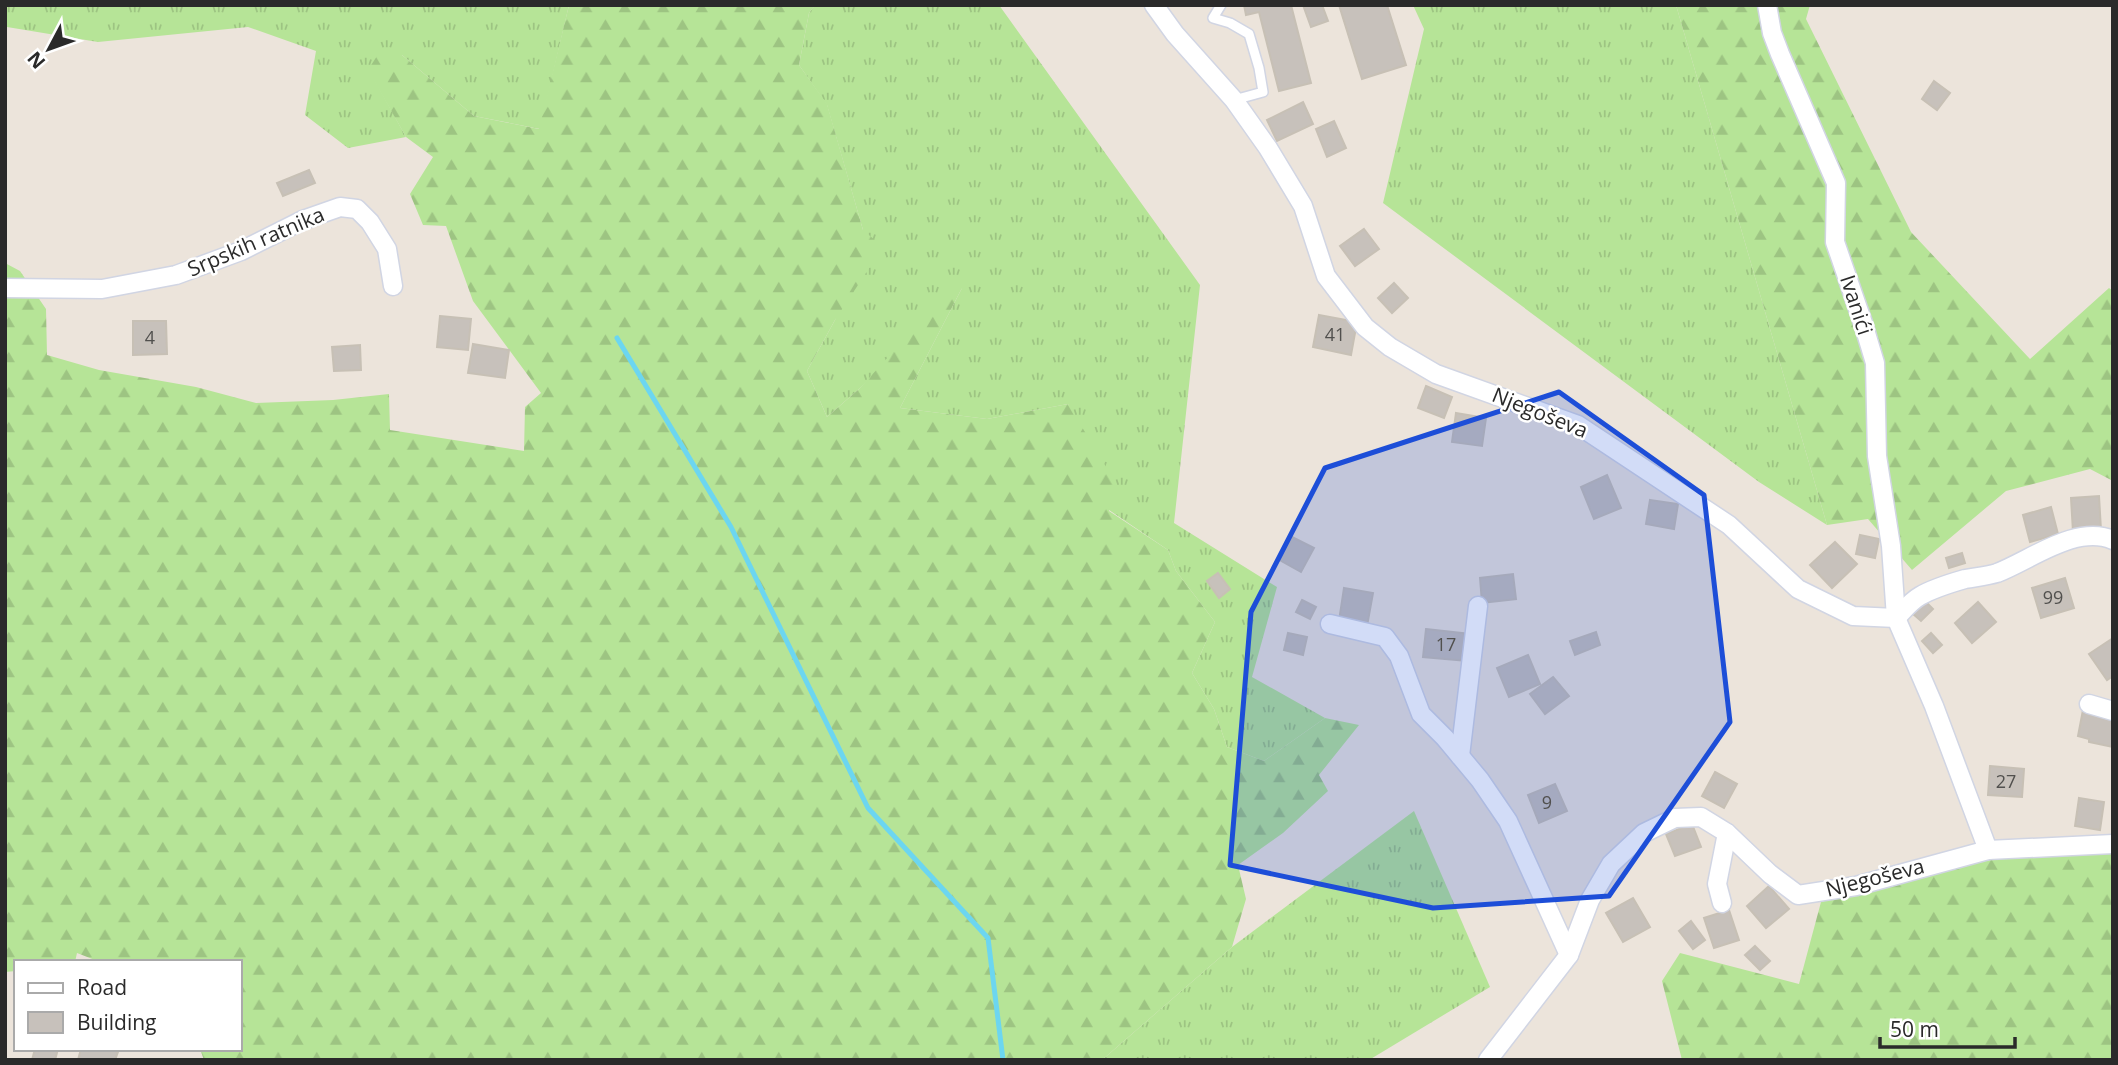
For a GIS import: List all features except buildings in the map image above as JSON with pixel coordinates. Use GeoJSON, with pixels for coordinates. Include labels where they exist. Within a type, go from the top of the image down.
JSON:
{"type":"FeatureCollection","features":[{"type":"Feature","properties":{"kind":"street","name":"Njegoševa"},"geometry":{"type":"LineString","coordinates":[[1154,5],[1175,34],[1234,100],[1268,148],[1303,206],[1326,276],[1365,327],[1390,347],[1436,373],[1578,425],[1729,525],[1773,569],[1815,599],[1853,616],[1896,618]]}},
{"type":"Feature","properties":{"kind":"street","name":"Ivanići"},"geometry":{"type":"LineString","coordinates":[[1767,5],[1772,33],[1780,54],[1836,183],[1835,242],[1875,363],[1877,456],[1891,546],[1896,618]]}},
{"type":"Feature","properties":{"kind":"street","name":"Srpskih ratnika"},"geometry":{"type":"LineString","coordinates":[[5,288],[102,289],[176,275],[241,251],[303,220],[340,207],[357,209],[370,222],[387,249],[393,286]]}},
{"type":"Feature","properties":{"kind":"street"},"geometry":{"type":"LineString","coordinates":[[1988,850],[1934,706],[1896,618],[1918,596],[1964,579],[1994,574],[2071,539],[2102,536],[2113,540]]}},
{"type":"Feature","properties":{"kind":"street"},"geometry":{"type":"LineString","coordinates":[[1460,756],[1478,606]]}},
{"type":"Feature","properties":{"kind":"street"},"geometry":{"type":"LineString","coordinates":[[1330,624],[1385,636],[1399,656],[1421,714],[1460,756],[1508,821],[1569,955]]}},
{"type":"Feature","properties":{"kind":"street"},"geometry":{"type":"LineString","coordinates":[[2089,704],[2113,711]]}},
{"type":"Feature","properties":{"kind":"street","name":"Njegoševa"},"geometry":{"type":"LineString","coordinates":[[1488,1060],[1569,955],[1590,900],[1611,864],[1644,833],[1675,818],[1702,817],[1727,833],[1770,874],[1798,895],[1856,886],[1988,850],[2113,844]]}},
{"type":"Feature","properties":{"kind":"street"},"geometry":{"type":"LineString","coordinates":[[1722,903],[1717,884],[1727,833]]}},
{"type":"Feature","properties":{"kind":"lane"},"geometry":{"type":"LineString","coordinates":[[1221,5],[1213,18],[1230,23],[1249,34],[1263,92],[1234,100]]}},
{"type":"Feature","properties":{"kind":"highlighted area"},"geometry":{"type":"Polygon","coordinates":[[[1559,392],[1704,495],[1730,722],[1609,896],[1433,908],[1230,865],[1251,612],[1325,468],[1559,392]]]}},
{"type":"Feature","properties":{"kind":"green space"},"geometry":{"type":"Polygon","coordinates":[[[5,5],[569,5],[540,129],[474,116],[402,55],[369,70],[406,137],[348,148],[305,115],[316,51],[248,27],[98,42],[7,27],[5,5]]]}},
{"type":"Feature","properties":{"kind":"green space"},"geometry":{"type":"Polygon","coordinates":[[[569,5],[815,5],[809,13],[799,65],[827,104],[863,230],[883,247],[835,320],[807,371],[827,417],[859,389],[951,288],[962,288],[900,408],[987,419],[1068,404],[1114,480],[1109,511],[1168,550],[1176,571],[1215,622],[1192,673],[1214,709],[1227,747],[1264,761],[1325,718],[1359,725],[1319,775],[1328,791],[1283,833],[1238,865],[1246,899],[1232,947],[1102,1060],[204,1060],[201,1051],[242,1051],[242,960],[95,960],[77,953],[75,960],[14,960],[14,971],[5,972],[5,263],[20,271],[46,309],[47,355],[99,370],[196,387],[256,403],[333,400],[389,394],[390,430],[524,451],[525,407],[541,393],[473,301],[446,226],[423,225],[410,194],[433,157],[406,137],[368,70],[377,56],[402,55],[474,116],[539,129],[569,5]]]}},
{"type":"Feature","properties":{"kind":"green space"},"geometry":{"type":"Polygon","coordinates":[[[815,5],[999,5],[1200,285],[1174,523],[1277,587],[1252,677],[1325,718],[1264,761],[1227,747],[1214,709],[1192,673],[1215,622],[1176,571],[1168,550],[1109,510],[1068,404],[987,419],[900,408],[962,288],[827,417],[807,371],[835,320],[863,230],[827,105],[799,65],[809,13],[815,5]]]}},
{"type":"Feature","properties":{"kind":"green space"},"geometry":{"type":"Polygon","coordinates":[[[1413,5],[1676,5],[1827,525],[1759,482],[1383,203],[1424,29],[1413,5]]]}},
{"type":"Feature","properties":{"kind":"green space"},"geometry":{"type":"Polygon","coordinates":[[[1676,5],[1810,5],[1806,19],[1911,232],[2030,359],[2109,288],[2113,291],[2113,481],[2090,469],[2006,491],[1912,570],[1868,519],[1827,525],[1676,5]]]}},
{"type":"Feature","properties":{"kind":"green space"},"geometry":{"type":"Polygon","coordinates":[[[1414,811],[1490,987],[1369,1060],[1102,1060],[1232,947],[1414,811]]]}},
{"type":"Feature","properties":{"kind":"green space"},"geometry":{"type":"Polygon","coordinates":[[[2113,851],[2113,1060],[1682,1060],[1662,981],[1680,953],[1799,984],[1821,902],[1987,858],[2113,851]]]}},
{"type":"Feature","properties":{"kind":"waterway"},"geometry":{"type":"LineString","coordinates":[[617,338],[731,527],[868,808],[988,938],[1003,1060]]}}]}
